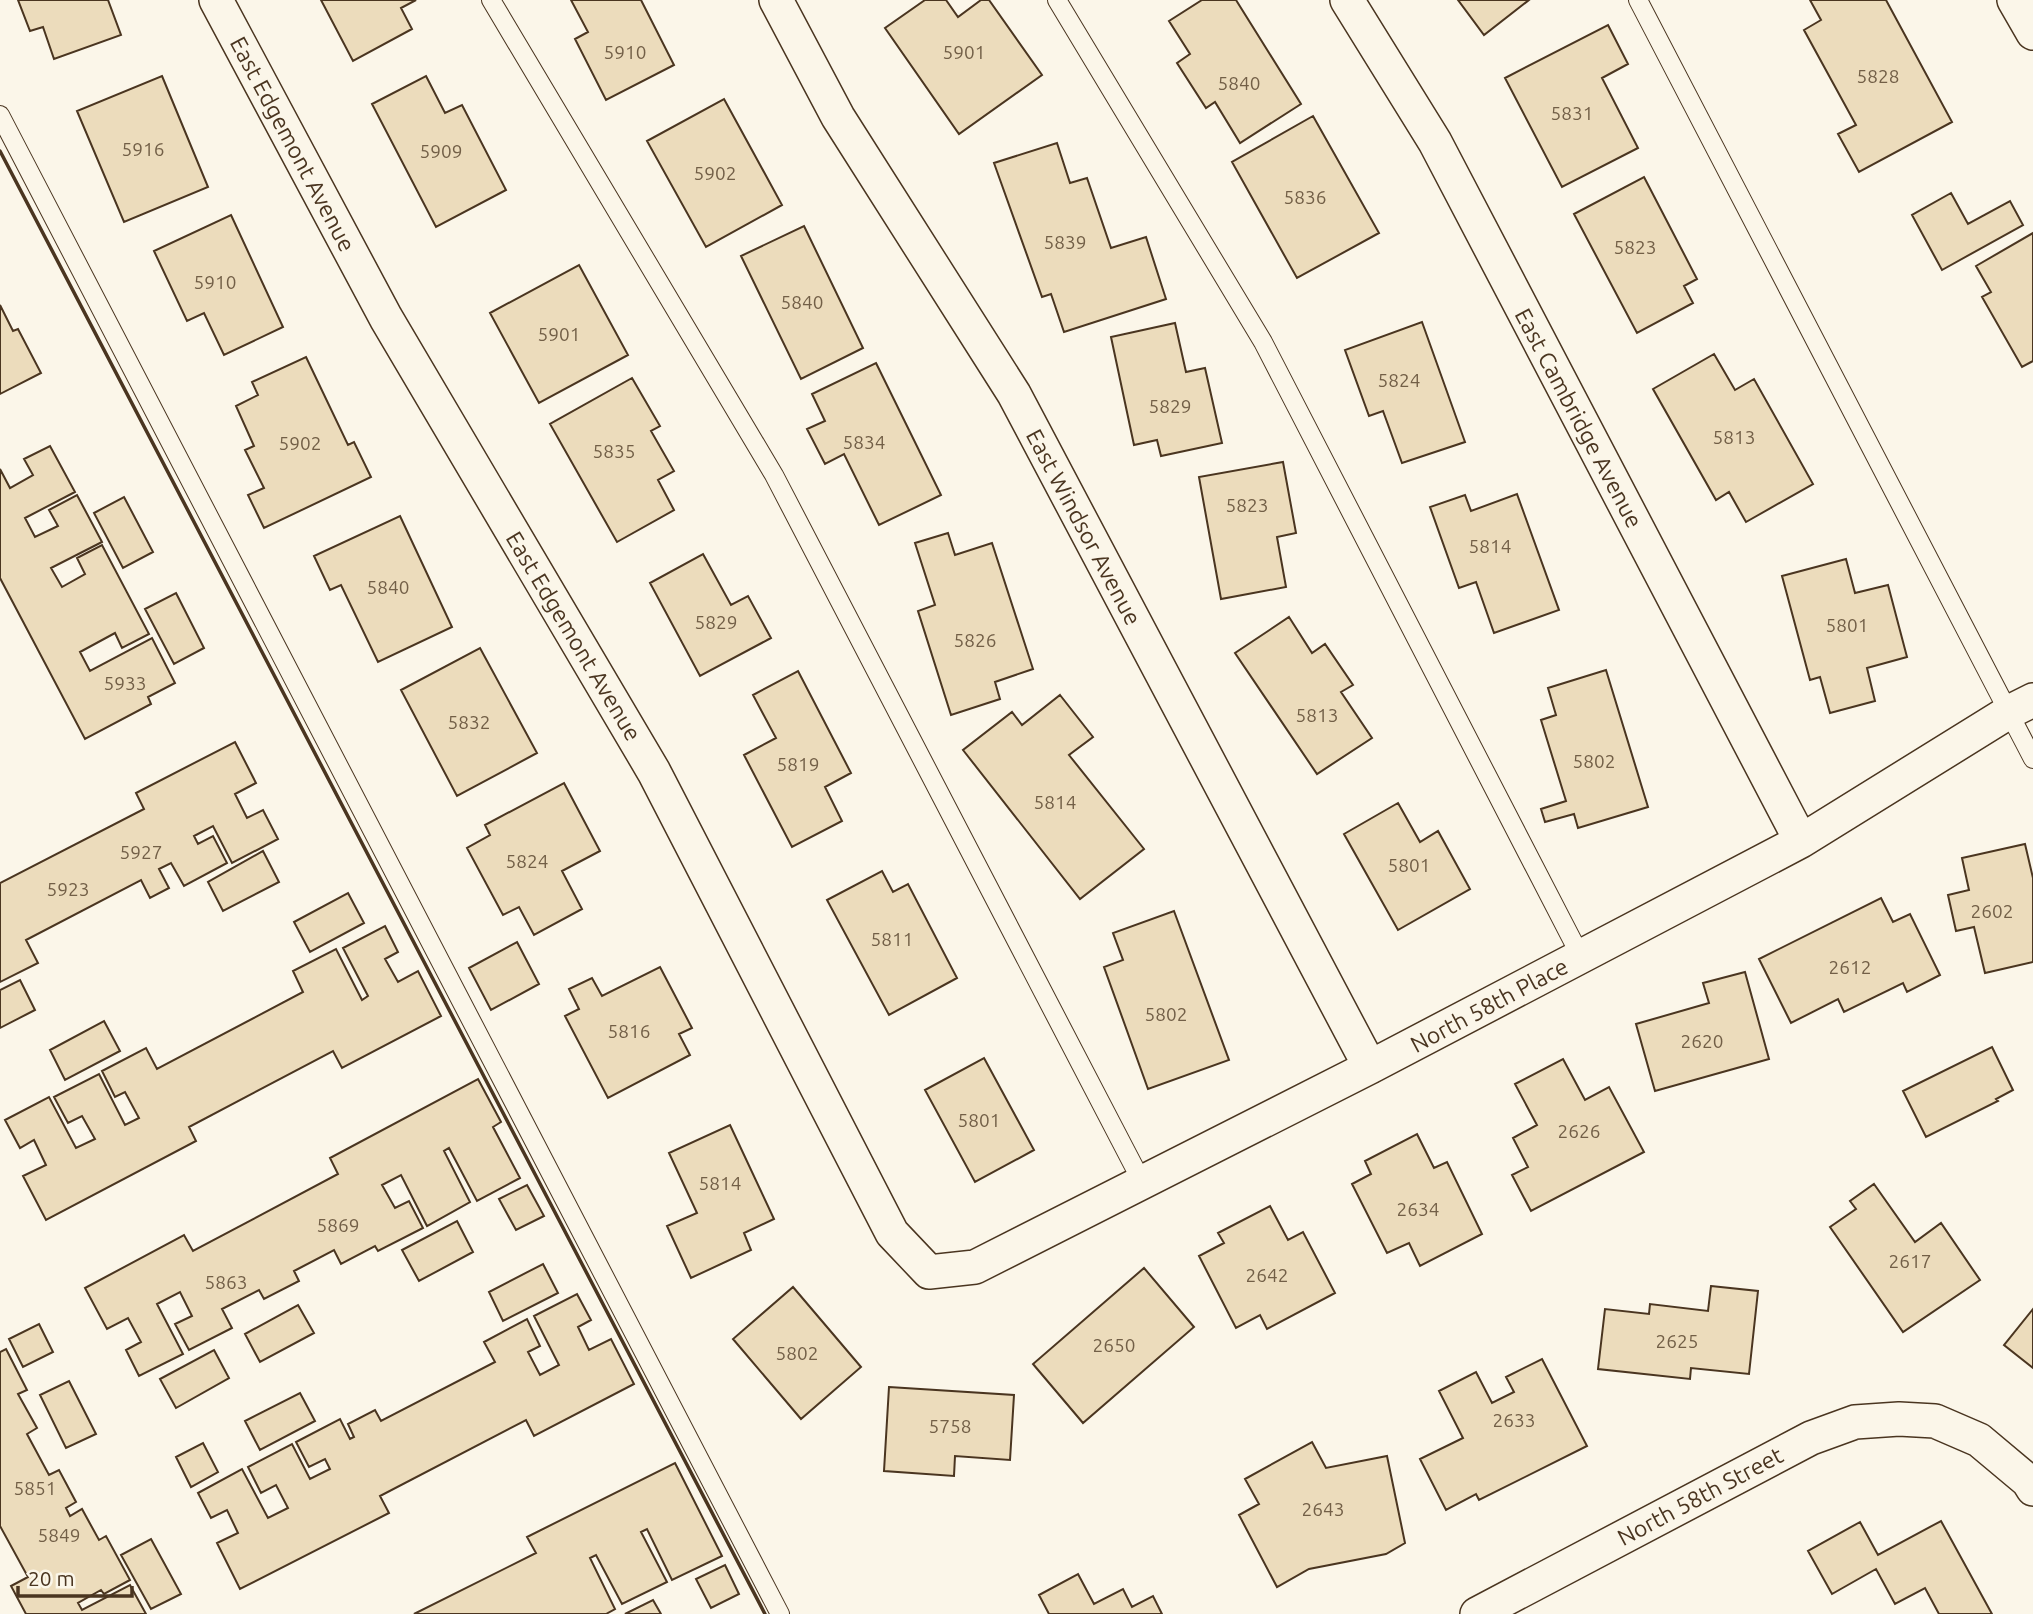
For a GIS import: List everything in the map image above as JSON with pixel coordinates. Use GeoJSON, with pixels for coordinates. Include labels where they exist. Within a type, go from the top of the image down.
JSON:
{"type":"FeatureCollection","features":[{"type":"Feature","properties":{"kind":"street","name":"East Edgemont Avenue"},"geometry":{"type":"LineString","coordinates":[[216,0],[386,318],[654,772],[892,1233],[929,1272]]}},
{"type":"Feature","properties":{"kind":"street","name":"East Windsor Avenue"},"geometry":{"type":"LineString","coordinates":[[776,0],[838,117],[1014,394],[1370,1067]]}},
{"type":"Feature","properties":{"kind":"street","name":"East Cambridge Avenue"},"geometry":{"type":"LineString","coordinates":[[1347,0],[1434,142],[1801,841]]}},
{"type":"Feature","properties":{"kind":"street"},"geometry":{"type":"LineString","coordinates":[[2014,0],[2033,33]]}},
{"type":"Feature","properties":{"kind":"street","name":"North 58th Place"},"geometry":{"type":"LineString","coordinates":[[929,1272],[975,1267],[1370,1067],[1801,841],[2021,706]]}},
{"type":"Feature","properties":{"kind":"street","name":"North 58th Street"},"geometry":{"type":"LineString","coordinates":[[1477,1614],[1811,1438],[1856,1422],[1899,1419],[1935,1421],[1979,1440],[2028,1481],[2033,1489]]}},
{"type":"Feature","properties":{"kind":"lane"},"geometry":{"type":"LineString","coordinates":[[491,0],[774,475],[1142,1182]]}},
{"type":"Feature","properties":{"kind":"lane"},"geometry":{"type":"LineString","coordinates":[[1057,0],[1263,342],[1581,957]]}},
{"type":"Feature","properties":{"kind":"lane"},"geometry":{"type":"LineString","coordinates":[[1638,0],[2021,706],[2033,759]]}},
{"type":"Feature","properties":{"kind":"lane"},"geometry":{"type":"LineString","coordinates":[[0,115],[780,1614]]}},
{"type":"Feature","properties":{"kind":"building"},"geometry":{"type":"Polygon","coordinates":[[[18,0],[108,0],[121,35],[54,59],[43,27],[30,31],[18,0]]]}},
{"type":"Feature","properties":{"kind":"building"},"geometry":{"type":"Polygon","coordinates":[[[321,0],[416,0],[401,8],[412,29],[353,61],[321,0]]]}},
{"type":"Feature","properties":{"kind":"building"},"geometry":{"type":"Polygon","coordinates":[[[571,0],[641,0],[674,65],[606,100],[575,39],[588,32],[571,0]]]}},
{"type":"Feature","properties":{"kind":"building"},"geometry":{"type":"Polygon","coordinates":[[[925,0],[946,0],[958,17],[981,0],[989,0],[1042,75],[959,134],[885,28],[925,0]]]}},
{"type":"Feature","properties":{"kind":"building"},"geometry":{"type":"Polygon","coordinates":[[[1202,0],[1236,0],[1301,104],[1240,143],[1215,102],[1206,108],[1177,63],[1190,54],[1169,21],[1202,0]]]}},
{"type":"Feature","properties":{"kind":"building"},"geometry":{"type":"Polygon","coordinates":[[[1458,0],[1529,0],[1484,35],[1458,0]]]}},
{"type":"Feature","properties":{"kind":"building"},"geometry":{"type":"Polygon","coordinates":[[[1810,0],[1886,0],[1952,122],[1859,172],[1838,134],[1856,125],[1804,30],[1821,20],[1810,0]]]}},
{"type":"Feature","properties":{"kind":"building"},"geometry":{"type":"Polygon","coordinates":[[[1608,25],[1628,64],[1602,78],[1638,148],[1562,187],[1505,78],[1608,25]]]}},
{"type":"Feature","properties":{"kind":"building"},"geometry":{"type":"Polygon","coordinates":[[[162,76],[208,187],[124,222],[77,111],[162,76]]]}},
{"type":"Feature","properties":{"kind":"building"},"geometry":{"type":"Polygon","coordinates":[[[426,76],[445,113],[462,105],[506,190],[436,227],[372,104],[426,76]]]}},
{"type":"Feature","properties":{"kind":"building"},"geometry":{"type":"Polygon","coordinates":[[[724,99],[782,205],[706,247],[647,141],[724,99]]]}},
{"type":"Feature","properties":{"kind":"building"},"geometry":{"type":"Polygon","coordinates":[[[1313,116],[1379,233],[1297,278],[1232,162],[1313,116]]]}},
{"type":"Feature","properties":{"kind":"building"},"geometry":{"type":"Polygon","coordinates":[[[1057,143],[1070,183],[1087,178],[1111,248],[1146,237],[1166,299],[1064,332],[1051,294],[1042,297],[994,163],[1057,143]]]}},
{"type":"Feature","properties":{"kind":"building"},"geometry":{"type":"Polygon","coordinates":[[[1644,177],[1697,279],[1684,286],[1693,303],[1637,333],[1574,214],[1644,177]]]}},
{"type":"Feature","properties":{"kind":"building"},"geometry":{"type":"Polygon","coordinates":[[[1951,193],[1968,224],[2010,201],[2023,225],[1942,270],[1912,215],[1951,193]]]}},
{"type":"Feature","properties":{"kind":"building"},"geometry":{"type":"Polygon","coordinates":[[[231,215],[283,327],[224,355],[204,313],[187,321],[154,251],[231,215]]]}},
{"type":"Feature","properties":{"kind":"building"},"geometry":{"type":"Polygon","coordinates":[[[804,226],[863,348],[801,379],[741,256],[804,226]]]}},
{"type":"Feature","properties":{"kind":"building"},"geometry":{"type":"Polygon","coordinates":[[[2033,233],[2033,361],[2022,367],[1982,297],[1991,292],[1976,266],[2033,233]]]}},
{"type":"Feature","properties":{"kind":"building"},"geometry":{"type":"Polygon","coordinates":[[[579,265],[628,355],[539,403],[490,313],[579,265]]]}},
{"type":"Feature","properties":{"kind":"building"},"geometry":{"type":"Polygon","coordinates":[[[0,305],[13,331],[18,329],[41,373],[0,394],[0,305]]]}},
{"type":"Feature","properties":{"kind":"building"},"geometry":{"type":"Polygon","coordinates":[[[1422,322],[1465,442],[1402,463],[1383,411],[1369,416],[1345,350],[1422,322]]]}},
{"type":"Feature","properties":{"kind":"building"},"geometry":{"type":"Polygon","coordinates":[[[1175,323],[1186,372],[1205,368],[1222,443],[1161,456],[1157,440],[1134,445],[1111,337],[1175,323]]]}},
{"type":"Feature","properties":{"kind":"building"},"geometry":{"type":"Polygon","coordinates":[[[1714,354],[1735,390],[1754,379],[1813,484],[1746,522],[1729,492],[1716,500],[1653,389],[1714,354]]]}},
{"type":"Feature","properties":{"kind":"building"},"geometry":{"type":"Polygon","coordinates":[[[306,357],[348,445],[354,442],[371,477],[264,528],[248,495],[264,488],[245,450],[254,446],[236,406],[258,395],[252,382],[306,357]]]}},
{"type":"Feature","properties":{"kind":"building"},"geometry":{"type":"Polygon","coordinates":[[[876,363],[941,495],[879,525],[844,454],[825,464],[807,429],[825,421],[812,394],[876,363]]]}},
{"type":"Feature","properties":{"kind":"building"},"geometry":{"type":"Polygon","coordinates":[[[632,378],[660,426],[651,431],[674,471],[658,480],[674,510],[617,542],[550,424],[632,378]]]}},
{"type":"Feature","properties":{"kind":"building"},"geometry":{"type":"Polygon","coordinates":[[[50,446],[75,492],[25,518],[35,537],[58,526],[49,510],[77,495],[102,542],[51,568],[62,587],[85,574],[77,558],[102,545],[149,634],[122,648],[115,633],[80,652],[90,671],[152,638],[175,683],[148,697],[151,704],[85,739],[0,578],[0,469],[10,488],[33,475],[24,459],[50,446]]]}},
{"type":"Feature","properties":{"kind":"building"},"geometry":{"type":"Polygon","coordinates":[[[1283,462],[1296,533],[1277,537],[1286,587],[1221,599],[1199,477],[1283,462]]]}},
{"type":"Feature","properties":{"kind":"building"},"geometry":{"type":"Polygon","coordinates":[[[1517,494],[1559,610],[1494,633],[1476,582],[1459,588],[1430,507],[1465,495],[1471,511],[1517,494]]]}},
{"type":"Feature","properties":{"kind":"building"},"geometry":{"type":"Polygon","coordinates":[[[124,497],[153,552],[123,568],[94,513],[124,497]]]}},
{"type":"Feature","properties":{"kind":"building"},"geometry":{"type":"Polygon","coordinates":[[[400,516],[452,627],[378,662],[341,585],[330,590],[314,556],[400,516]]]}},
{"type":"Feature","properties":{"kind":"building"},"geometry":{"type":"Polygon","coordinates":[[[948,533],[955,555],[992,543],[1033,669],[995,682],[1000,699],[951,715],[918,611],[935,605],[915,543],[948,533]]]}},
{"type":"Feature","properties":{"kind":"building"},"geometry":{"type":"Polygon","coordinates":[[[703,554],[731,605],[748,596],[771,638],[700,676],[650,583],[703,554]]]}},
{"type":"Feature","properties":{"kind":"building"},"geometry":{"type":"Polygon","coordinates":[[[1846,559],[1855,593],[1888,585],[1907,657],[1867,668],[1875,701],[1830,713],[1820,677],[1810,680],[1782,576],[1846,559]]]}},
{"type":"Feature","properties":{"kind":"building"},"geometry":{"type":"Polygon","coordinates":[[[176,593],[204,648],[174,664],[145,609],[176,593]]]}},
{"type":"Feature","properties":{"kind":"building"},"geometry":{"type":"Polygon","coordinates":[[[1289,617],[1312,653],[1325,644],[1353,685],[1341,692],[1372,738],[1317,774],[1235,653],[1289,617]]]}},
{"type":"Feature","properties":{"kind":"building"},"geometry":{"type":"Polygon","coordinates":[[[480,648],[537,753],[457,796],[401,690],[480,648]]]}},
{"type":"Feature","properties":{"kind":"building"},"geometry":{"type":"Polygon","coordinates":[[[1606,670],[1648,807],[1578,828],[1574,814],[1545,822],[1541,809],[1566,801],[1541,720],[1556,715],[1548,688],[1606,670]]]}},
{"type":"Feature","properties":{"kind":"building"},"geometry":{"type":"Polygon","coordinates":[[[798,671],[851,773],[825,787],[842,821],[792,847],[744,755],[776,738],[753,695],[798,671]]]}},
{"type":"Feature","properties":{"kind":"building"},"geometry":{"type":"Polygon","coordinates":[[[1060,695],[1093,737],[1069,755],[1144,849],[1080,899],[963,750],[1012,712],[1022,725],[1060,695]]]}},
{"type":"Feature","properties":{"kind":"building"},"geometry":{"type":"Polygon","coordinates":[[[235,742],[256,783],[235,794],[247,818],[263,810],[278,839],[232,863],[213,826],[194,836],[198,844],[213,836],[227,863],[184,886],[171,863],[159,869],[169,888],[150,898],[141,880],[26,940],[38,963],[0,982],[0,883],[144,809],[136,793],[235,742]]]}},
{"type":"Feature","properties":{"kind":"building"},"geometry":{"type":"Polygon","coordinates":[[[564,783],[600,851],[562,871],[582,909],[534,935],[519,907],[503,915],[467,848],[490,835],[485,825],[564,783]]]}},
{"type":"Feature","properties":{"kind":"building"},"geometry":{"type":"Polygon","coordinates":[[[1398,803],[1420,842],[1438,831],[1470,889],[1398,930],[1344,834],[1398,803]]]}},
{"type":"Feature","properties":{"kind":"building"},"geometry":{"type":"Polygon","coordinates":[[[2025,844],[2033,878],[2033,962],[1985,973],[1974,927],[1956,931],[1948,895],[1969,890],[1962,858],[2025,844]]]}},
{"type":"Feature","properties":{"kind":"building"},"geometry":{"type":"Polygon","coordinates":[[[263,851],[279,882],[223,911],[208,882],[263,851]]]}},
{"type":"Feature","properties":{"kind":"building"},"geometry":{"type":"Polygon","coordinates":[[[882,871],[893,892],[908,884],[957,978],[889,1015],[827,900],[882,871]]]}},
{"type":"Feature","properties":{"kind":"building"},"geometry":{"type":"Polygon","coordinates":[[[348,893],[364,923],[310,952],[294,922],[348,893]]]}},
{"type":"Feature","properties":{"kind":"building"},"geometry":{"type":"Polygon","coordinates":[[[1881,898],[1893,922],[1910,914],[1940,975],[1907,992],[1903,983],[1844,1012],[1838,999],[1791,1023],[1759,959],[1881,898]]]}},
{"type":"Feature","properties":{"kind":"building"},"geometry":{"type":"Polygon","coordinates":[[[1174,911],[1229,1060],[1148,1089],[1104,967],[1123,960],[1113,933],[1174,911]]]}},
{"type":"Feature","properties":{"kind":"building"},"geometry":{"type":"Polygon","coordinates":[[[385,926],[398,952],[385,959],[398,982],[418,971],[441,1016],[342,1068],[333,1051],[189,1127],[196,1141],[46,1220],[23,1176],[46,1165],[34,1140],[20,1148],[5,1120],[49,1097],[76,1148],[95,1139],[82,1116],[68,1123],[54,1097],[99,1074],[125,1125],[139,1118],[125,1092],[115,1097],[102,1071],[146,1048],[157,1069],[303,992],[293,971],[336,949],[362,1000],[368,996],[343,948],[385,926]]]}},
{"type":"Feature","properties":{"kind":"building"},"geometry":{"type":"Polygon","coordinates":[[[517,942],[539,984],[491,1010],[469,968],[517,942]]]}},
{"type":"Feature","properties":{"kind":"building"},"geometry":{"type":"Polygon","coordinates":[[[660,967],[692,1028],[679,1034],[690,1055],[608,1098],[565,1016],[579,1009],[569,989],[592,978],[602,996],[660,967]]]}},
{"type":"Feature","properties":{"kind":"building"},"geometry":{"type":"Polygon","coordinates":[[[1745,972],[1769,1059],[1655,1091],[1636,1024],[1709,1003],[1703,983],[1745,972]]]}},
{"type":"Feature","properties":{"kind":"building"},"geometry":{"type":"Polygon","coordinates":[[[20,980],[35,1010],[0,1028],[0,990],[20,980]]]}},
{"type":"Feature","properties":{"kind":"building"},"geometry":{"type":"Polygon","coordinates":[[[104,1021],[120,1051],[65,1080],[50,1050],[104,1021]]]}},
{"type":"Feature","properties":{"kind":"building"},"geometry":{"type":"Polygon","coordinates":[[[1992,1047],[2013,1090],[1996,1099],[1998,1101],[1926,1137],[1903,1091],[1992,1047]]]}},
{"type":"Feature","properties":{"kind":"building"},"geometry":{"type":"Polygon","coordinates":[[[984,1058],[1034,1150],[975,1182],[925,1090],[984,1058]]]}},
{"type":"Feature","properties":{"kind":"building"},"geometry":{"type":"Polygon","coordinates":[[[1563,1059],[1585,1100],[1609,1087],[1644,1152],[1531,1211],[1512,1175],[1528,1167],[1513,1138],[1537,1125],[1515,1084],[1563,1059]]]}},
{"type":"Feature","properties":{"kind":"building"},"geometry":{"type":"Polygon","coordinates":[[[478,1079],[501,1122],[493,1127],[520,1178],[477,1201],[449,1148],[444,1151],[470,1202],[427,1226],[401,1175],[382,1185],[395,1208],[409,1201],[423,1228],[378,1251],[375,1246],[341,1264],[334,1250],[294,1271],[299,1281],[264,1299],[259,1290],[222,1309],[232,1328],[189,1350],[175,1324],[192,1316],[180,1292],[157,1304],[183,1354],[139,1376],[126,1350],[141,1342],[128,1318],[107,1329],[85,1288],[184,1235],[193,1251],[338,1174],[330,1158],[478,1079]]]}},
{"type":"Feature","properties":{"kind":"building"},"geometry":{"type":"Polygon","coordinates":[[[730,1125],[774,1219],[744,1233],[751,1250],[691,1278],[667,1226],[697,1213],[669,1153],[730,1125]]]}},
{"type":"Feature","properties":{"kind":"building"},"geometry":{"type":"Polygon","coordinates":[[[1417,1134],[1434,1168],[1447,1162],[1482,1234],[1420,1266],[1409,1243],[1387,1253],[1352,1184],[1371,1174],[1365,1161],[1417,1134]]]}},
{"type":"Feature","properties":{"kind":"building"},"geometry":{"type":"Polygon","coordinates":[[[1874,1184],[1915,1242],[1941,1223],[1980,1280],[1903,1332],[1830,1227],[1856,1209],[1850,1201],[1874,1184]]]}},
{"type":"Feature","properties":{"kind":"building"},"geometry":{"type":"Polygon","coordinates":[[[527,1185],[544,1216],[516,1230],[499,1199],[527,1185]]]}},
{"type":"Feature","properties":{"kind":"building"},"geometry":{"type":"Polygon","coordinates":[[[1270,1206],[1288,1240],[1303,1232],[1335,1293],[1267,1329],[1260,1315],[1236,1328],[1199,1256],[1224,1243],[1218,1233],[1270,1206]]]}},
{"type":"Feature","properties":{"kind":"building"},"geometry":{"type":"Polygon","coordinates":[[[457,1221],[473,1252],[419,1281],[402,1250],[457,1221]]]}},
{"type":"Feature","properties":{"kind":"building"},"geometry":{"type":"Polygon","coordinates":[[[543,1264],[558,1293],[503,1321],[489,1292],[543,1264]]]}},
{"type":"Feature","properties":{"kind":"building"},"geometry":{"type":"Polygon","coordinates":[[[1144,1268],[1194,1327],[1083,1423],[1033,1364],[1144,1268]]]}},
{"type":"Feature","properties":{"kind":"building"},"geometry":{"type":"Polygon","coordinates":[[[1711,1286],[1758,1291],[1749,1374],[1691,1368],[1690,1379],[1598,1369],[1605,1309],[1649,1314],[1650,1304],[1708,1311],[1711,1286]]]}},
{"type":"Feature","properties":{"kind":"building"},"geometry":{"type":"Polygon","coordinates":[[[793,1287],[861,1367],[801,1419],[733,1339],[793,1287]]]}},
{"type":"Feature","properties":{"kind":"building"},"geometry":{"type":"Polygon","coordinates":[[[577,1294],[591,1320],[578,1327],[589,1350],[611,1339],[634,1384],[534,1436],[526,1420],[380,1496],[389,1513],[240,1589],[217,1543],[238,1533],[227,1510],[211,1518],[198,1493],[242,1469],[268,1518],[288,1508],[276,1485],[261,1493],[248,1467],[292,1444],[310,1479],[330,1469],[325,1459],[309,1467],[296,1442],[340,1419],[350,1439],[354,1437],[348,1424],[375,1410],[381,1421],[495,1362],[484,1342],[527,1319],[540,1346],[528,1352],[540,1375],[559,1365],[534,1316],[577,1294]]]}},
{"type":"Feature","properties":{"kind":"building"},"geometry":{"type":"Polygon","coordinates":[[[298,1305],[314,1333],[260,1362],[245,1334],[298,1305]]]}},
{"type":"Feature","properties":{"kind":"building"},"geometry":{"type":"Polygon","coordinates":[[[2033,1309],[2033,1368],[2004,1345],[2033,1309]]]}},
{"type":"Feature","properties":{"kind":"building"},"geometry":{"type":"Polygon","coordinates":[[[39,1324],[53,1352],[23,1367],[9,1339],[39,1324]]]}},
{"type":"Feature","properties":{"kind":"building"},"geometry":{"type":"Polygon","coordinates":[[[6,1349],[27,1390],[18,1394],[37,1428],[27,1434],[49,1475],[59,1470],[76,1502],[66,1508],[70,1516],[82,1509],[99,1540],[106,1536],[130,1580],[104,1594],[101,1590],[78,1603],[82,1610],[130,1585],[146,1614],[26,1614],[11,1586],[28,1577],[0,1526],[0,1352],[6,1349]]]}},
{"type":"Feature","properties":{"kind":"building"},"geometry":{"type":"Polygon","coordinates":[[[214,1350],[229,1378],[176,1408],[160,1379],[214,1350]]]}},
{"type":"Feature","properties":{"kind":"building"},"geometry":{"type":"Polygon","coordinates":[[[1542,1359],[1587,1446],[1479,1500],[1476,1494],[1446,1510],[1420,1459],[1463,1438],[1439,1391],[1476,1372],[1492,1403],[1514,1392],[1506,1377],[1542,1359]]]}},
{"type":"Feature","properties":{"kind":"building"},"geometry":{"type":"Polygon","coordinates":[[[69,1381],[96,1434],[66,1448],[40,1395],[69,1381]]]}},
{"type":"Feature","properties":{"kind":"building"},"geometry":{"type":"Polygon","coordinates":[[[889,1387],[1014,1395],[1010,1460],[955,1456],[954,1476],[884,1471],[889,1387]]]}},
{"type":"Feature","properties":{"kind":"building"},"geometry":{"type":"Polygon","coordinates":[[[300,1393],[315,1421],[260,1450],[245,1421],[300,1393]]]}},
{"type":"Feature","properties":{"kind":"building"},"geometry":{"type":"Polygon","coordinates":[[[1312,1442],[1326,1468],[1387,1456],[1405,1543],[1386,1554],[1309,1569],[1277,1587],[1239,1515],[1259,1504],[1245,1479],[1312,1442]]]}},
{"type":"Feature","properties":{"kind":"building"},"geometry":{"type":"Polygon","coordinates":[[[203,1443],[218,1472],[191,1487],[176,1457],[203,1443]]]}},
{"type":"Feature","properties":{"kind":"building"},"geometry":{"type":"Polygon","coordinates":[[[675,1463],[722,1556],[672,1580],[647,1529],[641,1532],[667,1582],[622,1604],[596,1555],[590,1558],[615,1609],[606,1614],[414,1614],[536,1553],[527,1537],[675,1463]]]}},
{"type":"Feature","properties":{"kind":"building"},"geometry":{"type":"Polygon","coordinates":[[[1941,1521],[1992,1614],[1939,1614],[1925,1588],[1895,1604],[1876,1569],[1832,1594],[1808,1551],[1860,1522],[1878,1555],[1941,1521]]]}},
{"type":"Feature","properties":{"kind":"building"},"geometry":{"type":"Polygon","coordinates":[[[151,1539],[181,1594],[151,1609],[121,1555],[151,1539]]]}},
{"type":"Feature","properties":{"kind":"building"},"geometry":{"type":"Polygon","coordinates":[[[725,1565],[739,1594],[711,1608],[696,1579],[725,1565]]]}},
{"type":"Feature","properties":{"kind":"building"},"geometry":{"type":"Polygon","coordinates":[[[1078,1574],[1094,1604],[1123,1589],[1132,1607],[1153,1596],[1162,1614],[1049,1614],[1039,1595],[1078,1574]]]}},
{"type":"Feature","properties":{"kind":"building"},"geometry":{"type":"Polygon","coordinates":[[[653,1600],[661,1614],[625,1614],[653,1600]]]}},
{"type":"Feature","properties":{"kind":"wall"},"geometry":{"type":"LineString","coordinates":[[0,151],[765,1614]]}}]}
